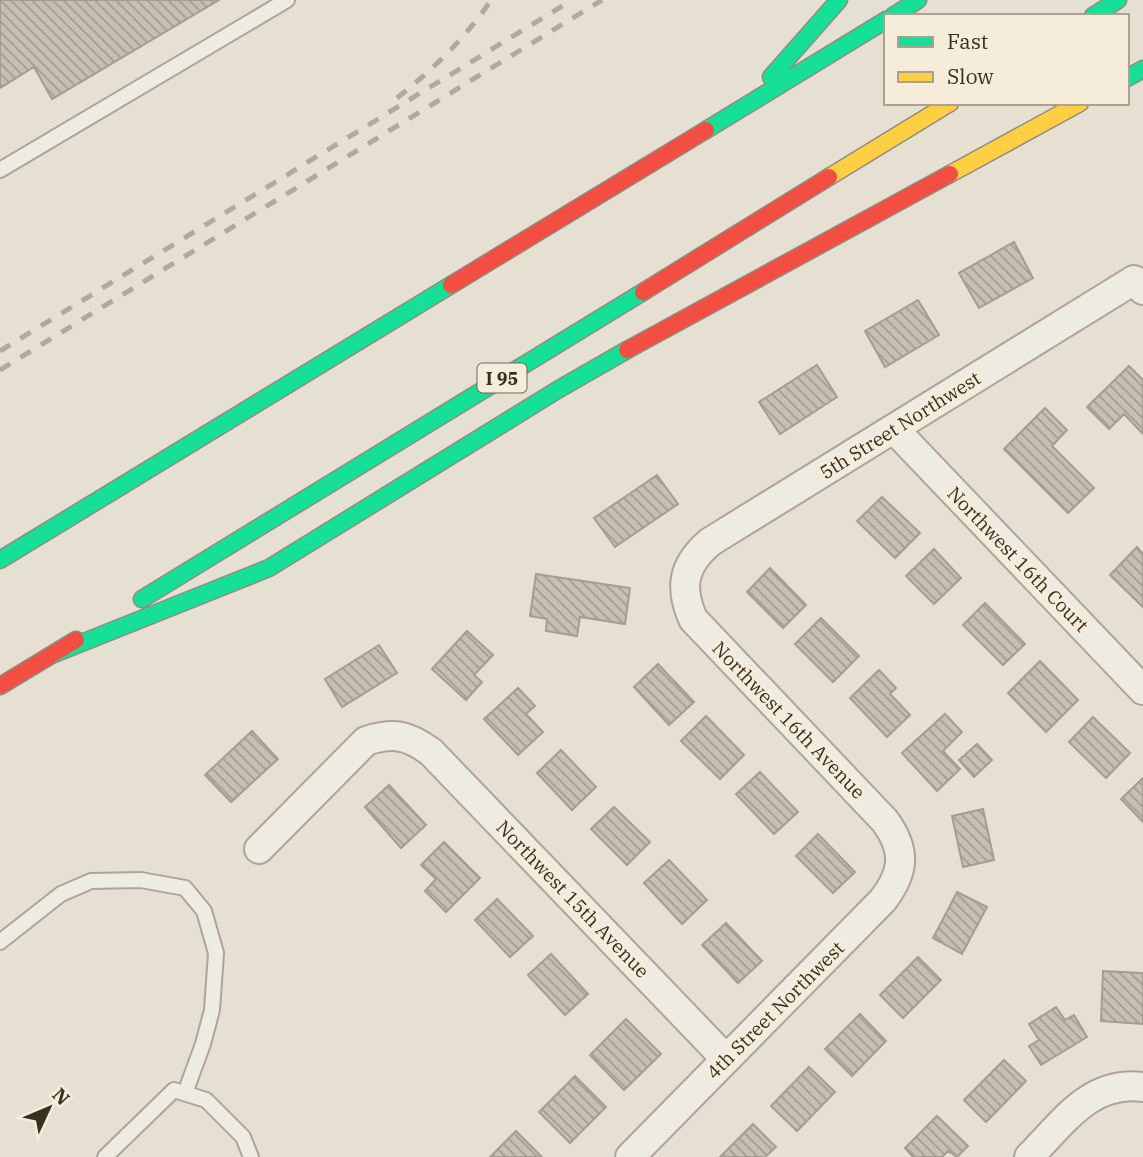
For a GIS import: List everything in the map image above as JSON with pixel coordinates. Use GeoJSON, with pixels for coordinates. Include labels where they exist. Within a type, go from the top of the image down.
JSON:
{"type":"FeatureCollection","features":[{"type":"Feature","properties":{"kind":"highway"},"geometry":{"type":"LineString","coordinates":[[745,107],[839,0]]}},
{"type":"Feature","properties":{"kind":"highway"},"geometry":{"type":"LineString","coordinates":[[895,14],[918,0]]}},
{"type":"Feature","properties":{"kind":"highway"},"geometry":{"type":"LineString","coordinates":[[1096,14],[1118,0]]}},
{"type":"Feature","properties":{"kind":"highway"},"geometry":{"type":"LineString","coordinates":[[0,560],[884,21]]}},
{"type":"Feature","properties":{"kind":"highway","name":"I 95"},"geometry":{"type":"LineString","coordinates":[[0,686],[947,105]]}},
{"type":"Feature","properties":{"kind":"highway"},"geometry":{"type":"LineString","coordinates":[[54,654],[269,568],[559,389],[1076,105]]}},
{"type":"Feature","properties":{"kind":"street","name":"5th Street Northwest"},"geometry":{"type":"LineString","coordinates":[[684,586],[692,561],[710,542],[1140,281]]}},
{"type":"Feature","properties":{"kind":"street","name":"Northwest 16th Court"},"geometry":{"type":"LineString","coordinates":[[894,429],[1143,690]]}},
{"type":"Feature","properties":{"kind":"street","name":"Northwest 16th Avenue"},"geometry":{"type":"LineString","coordinates":[[684,586],[686,603],[693,619],[886,821],[901,852]]}},
{"type":"Feature","properties":{"kind":"street","name":"Northwest 15th Avenue"},"geometry":{"type":"LineString","coordinates":[[259,849],[366,741],[382,736],[400,736],[417,741],[441,762],[726,1059]]}},
{"type":"Feature","properties":{"kind":"street","name":"4th Street Northwest"},"geometry":{"type":"LineString","coordinates":[[630,1157],[883,900],[894,886],[900,869],[901,852]]}},
{"type":"Feature","properties":{"kind":"street"},"geometry":{"type":"LineString","coordinates":[[1029,1157],[1096,1093],[1112,1087],[1143,1087]]}},
{"type":"Feature","properties":{"kind":"lane"},"geometry":{"type":"LineString","coordinates":[[0,170],[287,0]]}},
{"type":"Feature","properties":{"kind":"lane"},"geometry":{"type":"LineString","coordinates":[[0,942],[61,894],[91,881],[141,880],[185,888],[204,911],[216,953],[212,1010],[185,1093]]}},
{"type":"Feature","properties":{"kind":"lane"},"geometry":{"type":"LineString","coordinates":[[105,1157],[174,1090],[206,1100],[243,1137],[251,1157]]}},
{"type":"Feature","properties":{"kind":"building"},"geometry":{"type":"Polygon","coordinates":[[[0,0],[219,0],[52,99],[34,67],[0,88],[0,0]]]}},
{"type":"Feature","properties":{"kind":"building"},"geometry":{"type":"Polygon","coordinates":[[[1014,242],[1033,278],[979,308],[959,273],[1014,242]]]}},
{"type":"Feature","properties":{"kind":"building"},"geometry":{"type":"Polygon","coordinates":[[[918,300],[939,335],[885,367],[865,331],[918,300]]]}},
{"type":"Feature","properties":{"kind":"building"},"geometry":{"type":"Polygon","coordinates":[[[817,365],[837,397],[780,434],[759,402],[817,365]]]}},
{"type":"Feature","properties":{"kind":"building"},"geometry":{"type":"Polygon","coordinates":[[[1129,366],[1143,380],[1143,434],[1124,414],[1109,429],[1087,407],[1129,366]]]}},
{"type":"Feature","properties":{"kind":"building"},"geometry":{"type":"Polygon","coordinates":[[[1045,408],[1067,430],[1052,446],[1094,488],[1068,513],[1004,449],[1045,408]]]}},
{"type":"Feature","properties":{"kind":"building"},"geometry":{"type":"Polygon","coordinates":[[[657,475],[678,504],[615,547],[594,518],[657,475]]]}},
{"type":"Feature","properties":{"kind":"building"},"geometry":{"type":"Polygon","coordinates":[[[882,497],[920,533],[895,558],[857,521],[882,497]]]}},
{"type":"Feature","properties":{"kind":"building"},"geometry":{"type":"Polygon","coordinates":[[[1137,547],[1143,554],[1143,607],[1110,575],[1137,547]]]}},
{"type":"Feature","properties":{"kind":"building"},"geometry":{"type":"Polygon","coordinates":[[[934,549],[961,578],[934,604],[906,576],[934,549]]]}},
{"type":"Feature","properties":{"kind":"building"},"geometry":{"type":"Polygon","coordinates":[[[770,568],[806,605],[783,628],[747,592],[770,568]]]}},
{"type":"Feature","properties":{"kind":"building"},"geometry":{"type":"Polygon","coordinates":[[[536,574],[630,588],[625,624],[580,617],[577,636],[546,631],[547,619],[530,616],[536,574]]]}},
{"type":"Feature","properties":{"kind":"building"},"geometry":{"type":"Polygon","coordinates":[[[985,603],[1025,644],[1003,665],[963,625],[985,603]]]}},
{"type":"Feature","properties":{"kind":"building"},"geometry":{"type":"Polygon","coordinates":[[[821,618],[859,656],[833,682],[795,644],[821,618]]]}},
{"type":"Feature","properties":{"kind":"building"},"geometry":{"type":"Polygon","coordinates":[[[467,631],[493,655],[474,675],[482,682],[466,700],[432,669],[467,631]]]}},
{"type":"Feature","properties":{"kind":"building"},"geometry":{"type":"Polygon","coordinates":[[[379,645],[397,673],[342,707],[325,679],[379,645]]]}},
{"type":"Feature","properties":{"kind":"building"},"geometry":{"type":"Polygon","coordinates":[[[1040,661],[1078,700],[1046,732],[1008,693],[1040,661]]]}},
{"type":"Feature","properties":{"kind":"building"},"geometry":{"type":"Polygon","coordinates":[[[658,664],[694,702],[669,725],[634,687],[658,664]]]}},
{"type":"Feature","properties":{"kind":"building"},"geometry":{"type":"Polygon","coordinates":[[[879,670],[896,688],[890,694],[910,715],[887,737],[850,698],[879,670]]]}},
{"type":"Feature","properties":{"kind":"building"},"geometry":{"type":"Polygon","coordinates":[[[518,688],[535,706],[526,714],[543,732],[518,755],[484,719],[518,688]]]}},
{"type":"Feature","properties":{"kind":"building"},"geometry":{"type":"Polygon","coordinates":[[[945,714],[962,732],[943,751],[960,769],[937,791],[902,753],[945,714]]]}},
{"type":"Feature","properties":{"kind":"building"},"geometry":{"type":"Polygon","coordinates":[[[706,716],[744,755],[720,779],[681,741],[706,716]]]}},
{"type":"Feature","properties":{"kind":"building"},"geometry":{"type":"Polygon","coordinates":[[[1093,717],[1130,753],[1106,778],[1069,742],[1093,717]]]}},
{"type":"Feature","properties":{"kind":"building"},"geometry":{"type":"Polygon","coordinates":[[[252,731],[278,759],[231,802],[205,775],[252,731]]]}},
{"type":"Feature","properties":{"kind":"building"},"geometry":{"type":"Polygon","coordinates":[[[977,744],[992,760],[974,777],[959,760],[977,744]]]}},
{"type":"Feature","properties":{"kind":"building"},"geometry":{"type":"Polygon","coordinates":[[[561,750],[596,787],[572,810],[537,773],[561,750]]]}},
{"type":"Feature","properties":{"kind":"building"},"geometry":{"type":"Polygon","coordinates":[[[760,772],[798,812],[774,834],[736,794],[760,772]]]}},
{"type":"Feature","properties":{"kind":"building"},"geometry":{"type":"Polygon","coordinates":[[[1143,778],[1143,822],[1121,799],[1143,778]]]}},
{"type":"Feature","properties":{"kind":"building"},"geometry":{"type":"Polygon","coordinates":[[[389,785],[426,825],[401,848],[365,807],[389,785]]]}},
{"type":"Feature","properties":{"kind":"building"},"geometry":{"type":"Polygon","coordinates":[[[614,807],[650,842],[627,865],[591,829],[614,807]]]}},
{"type":"Feature","properties":{"kind":"building"},"geometry":{"type":"Polygon","coordinates":[[[983,809],[994,860],[963,867],[952,816],[983,809]]]}},
{"type":"Feature","properties":{"kind":"building"},"geometry":{"type":"Polygon","coordinates":[[[818,834],[855,872],[833,893],[796,856],[818,834]]]}},
{"type":"Feature","properties":{"kind":"building"},"geometry":{"type":"Polygon","coordinates":[[[444,842],[480,878],[446,912],[425,891],[436,879],[421,865],[444,842]]]}},
{"type":"Feature","properties":{"kind":"building"},"geometry":{"type":"Polygon","coordinates":[[[669,860],[707,900],[682,924],[644,883],[669,860]]]}},
{"type":"Feature","properties":{"kind":"building"},"geometry":{"type":"Polygon","coordinates":[[[957,892],[987,907],[962,954],[933,938],[957,892]]]}},
{"type":"Feature","properties":{"kind":"building"},"geometry":{"type":"Polygon","coordinates":[[[497,899],[533,936],[510,957],[475,920],[497,899]]]}},
{"type":"Feature","properties":{"kind":"building"},"geometry":{"type":"Polygon","coordinates":[[[726,923],[762,961],[738,983],[702,945],[726,923]]]}},
{"type":"Feature","properties":{"kind":"building"},"geometry":{"type":"Polygon","coordinates":[[[551,954],[588,994],[565,1015],[528,975],[551,954]]]}},
{"type":"Feature","properties":{"kind":"building"},"geometry":{"type":"Polygon","coordinates":[[[918,957],[941,980],[903,1018],[880,995],[918,957]]]}},
{"type":"Feature","properties":{"kind":"building"},"geometry":{"type":"Polygon","coordinates":[[[1103,971],[1143,973],[1143,1024],[1101,1021],[1103,971]]]}},
{"type":"Feature","properties":{"kind":"building"},"geometry":{"type":"Polygon","coordinates":[[[1056,1007],[1065,1020],[1074,1015],[1087,1037],[1041,1065],[1029,1046],[1039,1040],[1029,1024],[1056,1007]]]}},
{"type":"Feature","properties":{"kind":"building"},"geometry":{"type":"Polygon","coordinates":[[[860,1014],[886,1041],[852,1076],[825,1049],[860,1014]]]}},
{"type":"Feature","properties":{"kind":"building"},"geometry":{"type":"Polygon","coordinates":[[[626,1019],[661,1054],[624,1090],[590,1055],[626,1019]]]}},
{"type":"Feature","properties":{"kind":"building"},"geometry":{"type":"Polygon","coordinates":[[[1004,1060],[1026,1081],[986,1122],[964,1100],[1004,1060]]]}},
{"type":"Feature","properties":{"kind":"building"},"geometry":{"type":"Polygon","coordinates":[[[809,1067],[835,1092],[797,1131],[771,1106],[809,1067]]]}},
{"type":"Feature","properties":{"kind":"building"},"geometry":{"type":"Polygon","coordinates":[[[575,1076],[606,1107],[570,1143],[539,1112],[575,1076]]]}},
{"type":"Feature","properties":{"kind":"building"},"geometry":{"type":"Polygon","coordinates":[[[937,1116],[968,1146],[957,1157],[948,1151],[942,1157],[913,1157],[905,1148],[937,1116]]]}},
{"type":"Feature","properties":{"kind":"building"},"geometry":{"type":"Polygon","coordinates":[[[753,1124],[776,1147],[765,1157],[720,1157],[753,1124]]]}},
{"type":"Feature","properties":{"kind":"building"},"geometry":{"type":"Polygon","coordinates":[[[516,1131],[542,1157],[490,1157],[516,1131]]]}},
{"type":"Feature","properties":{"kind":"railway"},"geometry":{"type":"LineString","coordinates":[[397,98],[448,53],[491,0]]}},
{"type":"Feature","properties":{"kind":"railway"},"geometry":{"type":"LineString","coordinates":[[0,351],[572,0]]}},
{"type":"Feature","properties":{"kind":"railway"},"geometry":{"type":"LineString","coordinates":[[0,370],[602,0]]}},
{"type":"Feature","properties":{"kind":"traffic: fast"},"geometry":{"type":"LineString","coordinates":[[771,77],[839,0]]}},
{"type":"Feature","properties":{"kind":"traffic: fast"},"geometry":{"type":"LineString","coordinates":[[896,14],[918,0]]}},
{"type":"Feature","properties":{"kind":"traffic: fast"},"geometry":{"type":"LineString","coordinates":[[1096,14],[1118,0]]}},
{"type":"Feature","properties":{"kind":"traffic: fast"},"geometry":{"type":"LineString","coordinates":[[706,130],[884,21]]}},
{"type":"Feature","properties":{"kind":"traffic: fast"},"geometry":{"type":"LineString","coordinates":[[1129,77],[1143,69]]}},
{"type":"Feature","properties":{"kind":"traffic: fast"},"geometry":{"type":"LineString","coordinates":[[0,560],[451,285]]}},
{"type":"Feature","properties":{"kind":"traffic: fast"},"geometry":{"type":"LineString","coordinates":[[142,599],[643,292]]}},
{"type":"Feature","properties":{"kind":"traffic: fast"},"geometry":{"type":"LineString","coordinates":[[54,654],[269,568],[627,350]]}},
{"type":"Feature","properties":{"kind":"traffic: slow"},"geometry":{"type":"LineString","coordinates":[[829,177],[947,105]]}},
{"type":"Feature","properties":{"kind":"traffic: slow"},"geometry":{"type":"LineString","coordinates":[[950,174],[1076,105]]}},
{"type":"Feature","properties":{"kind":"traffic: jam"},"geometry":{"type":"LineString","coordinates":[[451,285],[706,130]]}},
{"type":"Feature","properties":{"kind":"traffic: jam"},"geometry":{"type":"LineString","coordinates":[[627,350],[950,174]]}},
{"type":"Feature","properties":{"kind":"traffic: jam"},"geometry":{"type":"LineString","coordinates":[[643,292],[829,177]]}},
{"type":"Feature","properties":{"kind":"traffic: jam"},"geometry":{"type":"LineString","coordinates":[[0,686],[76,640]]}}]}
